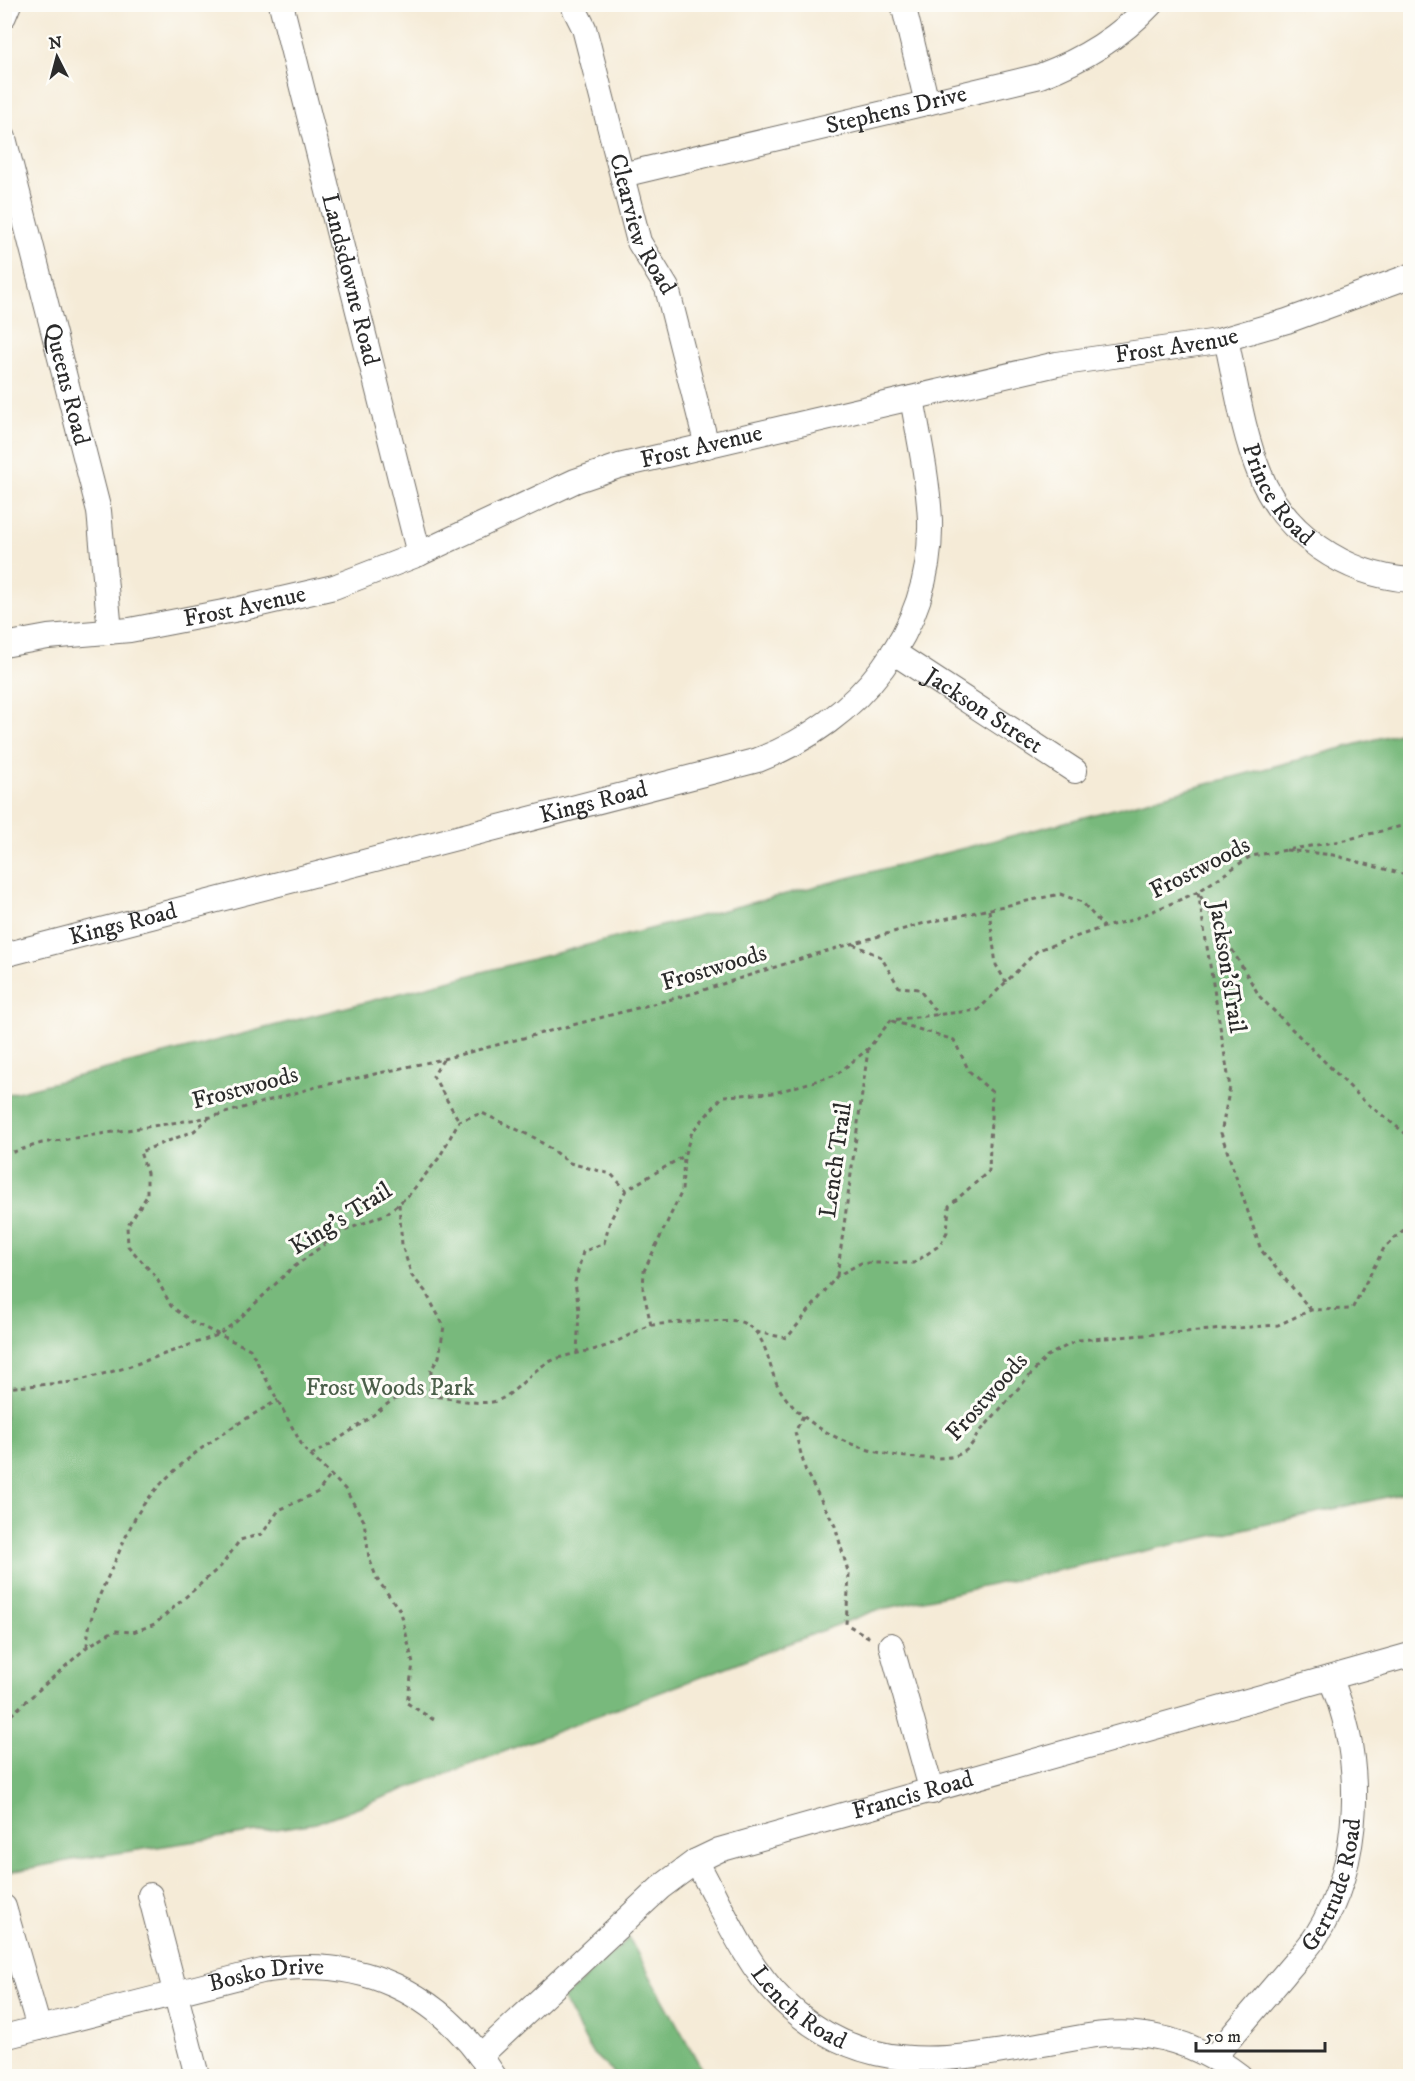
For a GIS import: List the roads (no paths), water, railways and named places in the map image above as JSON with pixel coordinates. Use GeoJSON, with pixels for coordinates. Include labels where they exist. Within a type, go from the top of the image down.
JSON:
{"type":"FeatureCollection","features":[{"type":"Feature","properties":{"kind":"street"},"geometry":{"type":"LineString","coordinates":[[4,16],[9,4]]}},
{"type":"Feature","properties":{"kind":"street","name":"Landsdowne Road"},"geometry":{"type":"LineString","coordinates":[[281,4],[419,554]]}},
{"type":"Feature","properties":{"kind":"street","name":"Clearview Road"},"geometry":{"type":"LineString","coordinates":[[572,4],[584,28],[639,242],[667,288],[707,446]]}},
{"type":"Feature","properties":{"kind":"street"},"geometry":{"type":"LineString","coordinates":[[903,4],[927,104]]}},
{"type":"Feature","properties":{"kind":"street","name":"Stephens Drive"},"geometry":{"type":"LineString","coordinates":[[622,175],[1040,76],[1064,67],[1110,41],[1151,4]]}},
{"type":"Feature","properties":{"kind":"street","name":"Queens Road"},"geometry":{"type":"LineString","coordinates":[[4,138],[99,511],[110,632]]}},
{"type":"Feature","properties":{"kind":"street","name":"Frost Avenue"},"geometry":{"type":"LineString","coordinates":[[4,645],[48,637],[110,632],[239,609],[334,587],[419,554],[575,481],[619,466],[1057,364],[1226,339],[1287,321],[1410,276]]}},
{"type":"Feature","properties":{"kind":"street","name":"Prince Road"},"geometry":{"type":"LineString","coordinates":[[1226,339],[1253,458],[1277,506],[1302,534],[1331,556],[1364,571],[1410,580]]}},
{"type":"Feature","properties":{"kind":"street","name":"Kings Road"},"geometry":{"type":"LineString","coordinates":[[4,955],[758,760],[790,747],[827,725],[866,689],[893,652],[918,599],[928,548],[927,487],[912,398]]}},
{"type":"Feature","properties":{"kind":"street","name":"Jackson Street"},"geometry":{"type":"LineString","coordinates":[[893,652],[1075,771]]}},
{"type":"Feature","properties":{"kind":"street"},"geometry":{"type":"LineString","coordinates":[[891,1646],[932,1792]]}},
{"type":"Feature","properties":{"kind":"street","name":"Francis Road"},"geometry":{"type":"LineString","coordinates":[[480,2056],[661,1887],[696,1861],[740,1842],[932,1792],[1410,1655]]}},
{"type":"Feature","properties":{"kind":"street","name":"Gertrude Road"},"geometry":{"type":"LineString","coordinates":[[1214,2058],[1316,1937],[1340,1881],[1353,1821],[1354,1790],[1348,1729],[1340,1699],[1330,1678]]}},
{"type":"Feature","properties":{"kind":"street","name":"Lench Road"},"geometry":{"type":"LineString","coordinates":[[696,1861],[756,1968],[781,1999],[832,2038],[872,2054],[949,2068],[1115,2033],[1172,2040],[1214,2058],[1240,2076]]}},
{"type":"Feature","properties":{"kind":"street"},"geometry":{"type":"LineString","coordinates":[[150,1895],[197,2076]]}},
{"type":"Feature","properties":{"kind":"street"},"geometry":{"type":"LineString","coordinates":[[4,1907],[39,2028]]}},
{"type":"Feature","properties":{"kind":"street","name":"Bosko Drive"},"geometry":{"type":"LineString","coordinates":[[4,2037],[284,1967],[306,1966],[350,1970],[392,1983],[431,2006],[464,2035],[494,2076]]}},
{"type":"Feature","properties":{"kind":"park label","name":"Frost Woods Park"},"geometry":{"type":"Point","coordinates":[390,1388]}}]}
